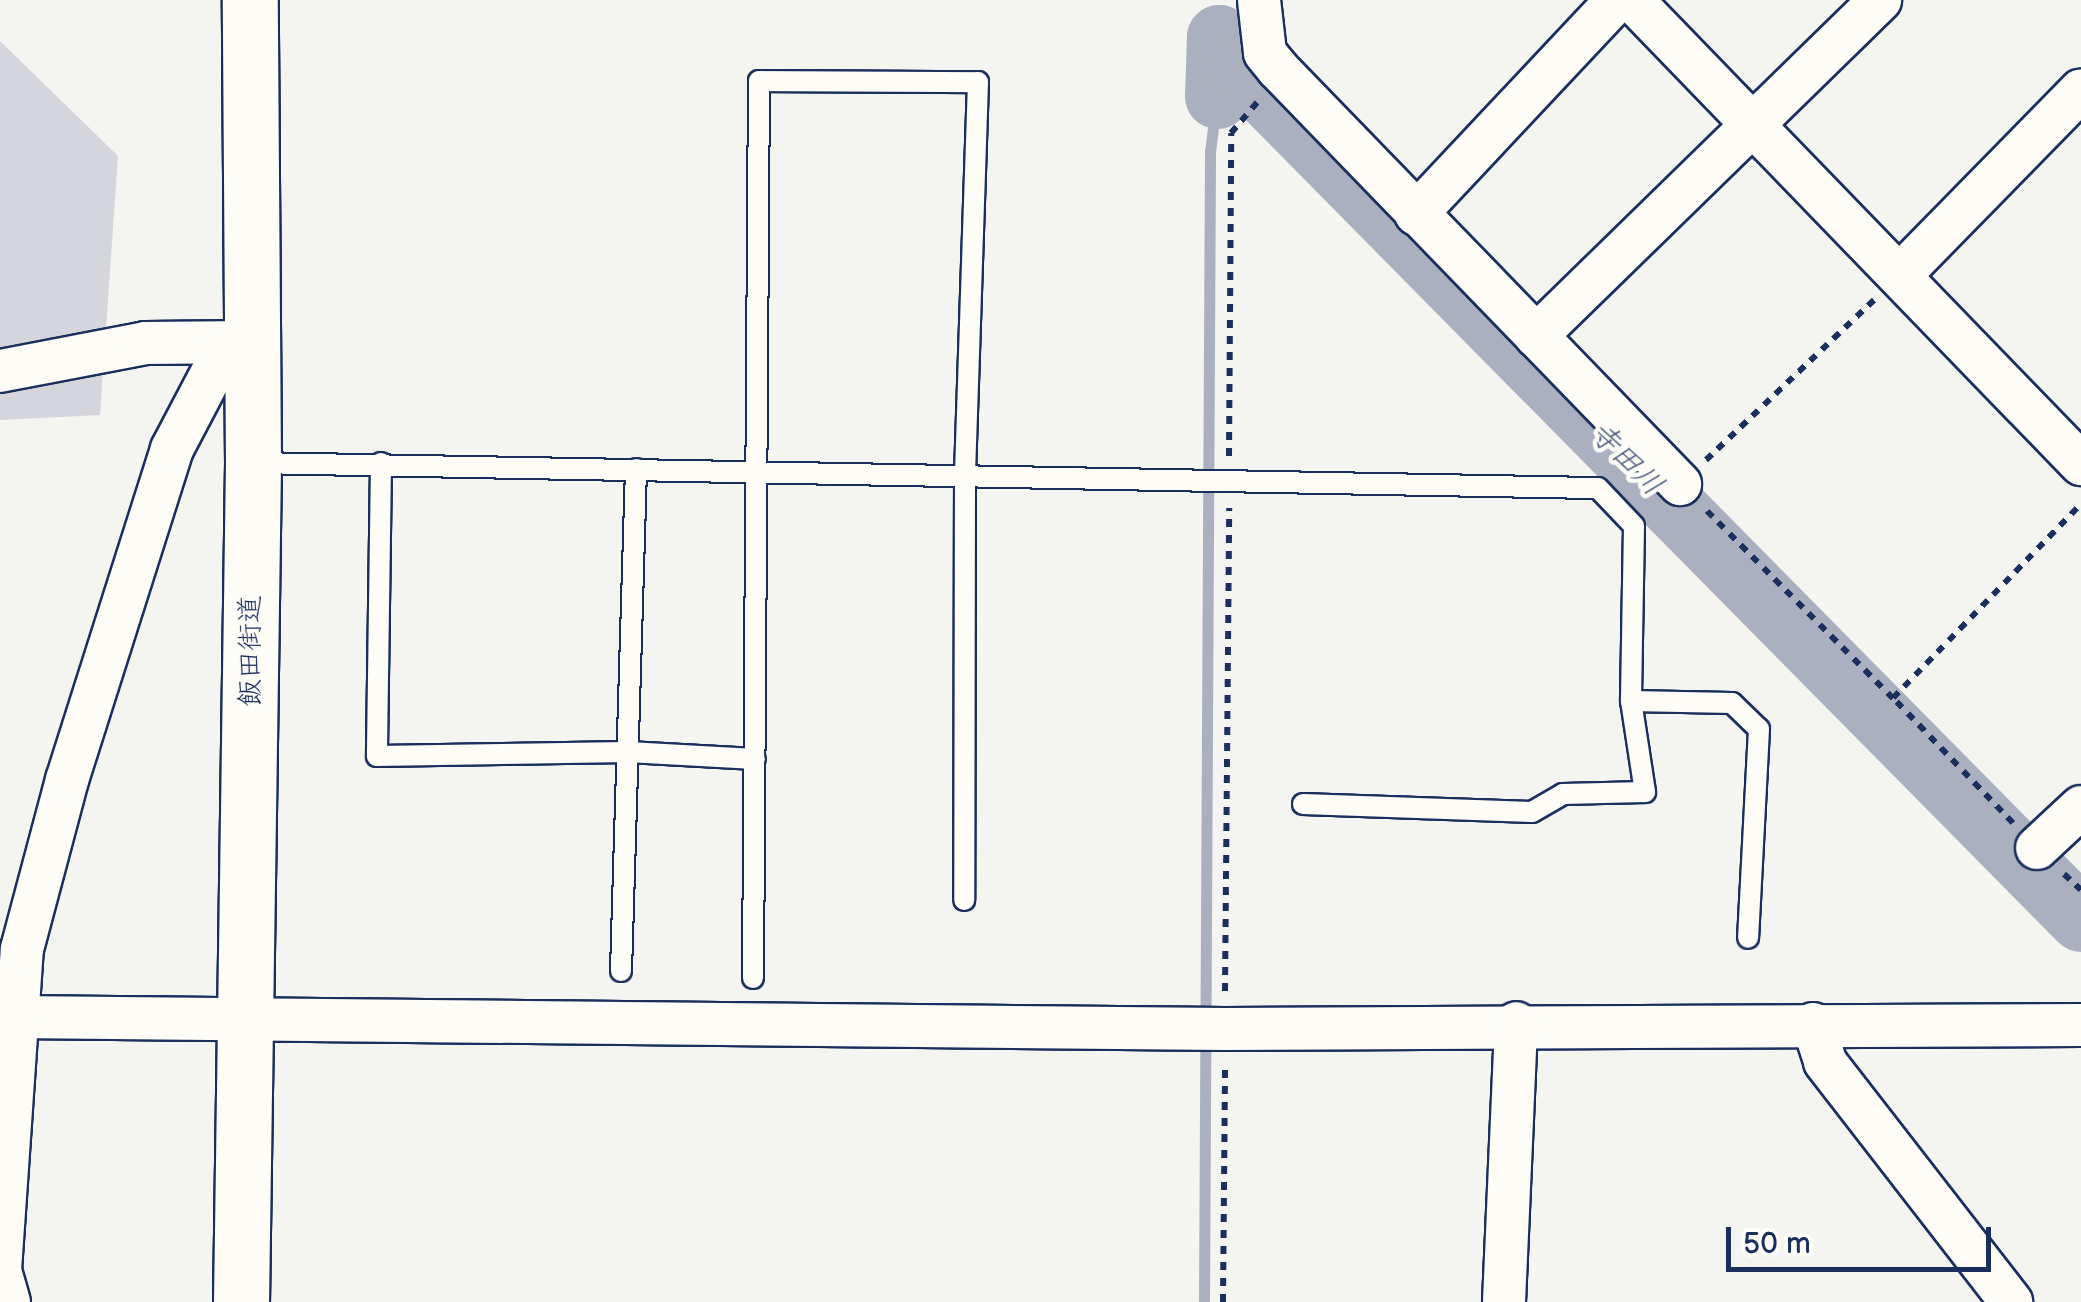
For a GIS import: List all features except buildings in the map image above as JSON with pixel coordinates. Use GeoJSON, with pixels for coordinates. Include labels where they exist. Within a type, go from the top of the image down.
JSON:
{"type":"FeatureCollection","features":[{"type":"Feature","properties":{"kind":"main road","name":"飯田街道"},"geometry":{"type":"LineString","coordinates":[[241,1302],[252,462],[239,344],[250,0]]}},
{"type":"Feature","properties":{"kind":"street"},"geometry":{"type":"LineString","coordinates":[[1259,0],[1265,53],[1680,484]]}},
{"type":"Feature","properties":{"kind":"street"},"geometry":{"type":"LineString","coordinates":[[1416,214],[1617,0]]}},
{"type":"Feature","properties":{"kind":"street"},"geometry":{"type":"LineString","coordinates":[[1632,0],[1750,125],[1902,274],[2081,464]]}},
{"type":"Feature","properties":{"kind":"street"},"geometry":{"type":"LineString","coordinates":[[1536,336],[1880,0]]}},
{"type":"Feature","properties":{"kind":"street"},"geometry":{"type":"LineString","coordinates":[[1902,274],[2081,90]]}},
{"type":"Feature","properties":{"kind":"street"},"geometry":{"type":"LineString","coordinates":[[0,371],[145,343],[239,344]]}},
{"type":"Feature","properties":{"kind":"street"},"geometry":{"type":"LineString","coordinates":[[9,1302],[0,1270],[14,1018],[22,950],[66,780],[172,450],[239,344]]}},
{"type":"Feature","properties":{"kind":"street"},"geometry":{"type":"LineString","coordinates":[[2037,848],[2081,807]]}},
{"type":"Feature","properties":{"kind":"street"},"geometry":{"type":"LineString","coordinates":[[14,1018],[246,1015],[1225,1028],[1516,1023],[2081,1025]]}},
{"type":"Feature","properties":{"kind":"street"},"geometry":{"type":"LineString","coordinates":[[1504,1302],[1516,1023]]}},
{"type":"Feature","properties":{"kind":"street"},"geometry":{"type":"LineString","coordinates":[[1813,1024],[1826,1062],[2012,1302]]}},
{"type":"Feature","properties":{"kind":"lane"},"geometry":{"type":"LineString","coordinates":[[752,978],[758,81],[978,82],[964,472],[964,900]]}},
{"type":"Feature","properties":{"kind":"lane"},"geometry":{"type":"LineString","coordinates":[[252,462],[964,472],[1598,488],[1634,526],[1632,701],[1645,792],[1563,794],[1532,812],[1303,804]]}},
{"type":"Feature","properties":{"kind":"lane"},"geometry":{"type":"LineString","coordinates":[[381,463],[377,756],[628,752],[755,759]]}},
{"type":"Feature","properties":{"kind":"lane"},"geometry":{"type":"LineString","coordinates":[[621,971],[636,469]]}},
{"type":"Feature","properties":{"kind":"lane"},"geometry":{"type":"LineString","coordinates":[[1632,701],[1732,703],[1760,729],[1748,938]]}},
{"type":"Feature","properties":{"kind":"path"},"geometry":{"type":"LineString","coordinates":[[1223,1302],[1231,133],[1258,101]]}},
{"type":"Feature","properties":{"kind":"path"},"geometry":{"type":"LineString","coordinates":[[1902,274],[1680,484],[2081,890]]}},
{"type":"Feature","properties":{"kind":"path"},"geometry":{"type":"LineString","coordinates":[[1893,698],[2081,504]]}},
{"type":"Feature","properties":{"kind":"shaded area"},"geometry":{"type":"Polygon","coordinates":[[[0,41],[118,156],[100,415],[0,420],[0,41]]]}},
{"type":"Feature","properties":{"kind":"waterway","name":"寺田川"},"geometry":{"type":"LineString","coordinates":[[1217,96],[1219,37],[1241,69],[2081,919]]}},
{"type":"Feature","properties":{"kind":"waterway"},"geometry":{"type":"LineString","coordinates":[[1204,1302],[1210,152],[1217,96]]}}]}
